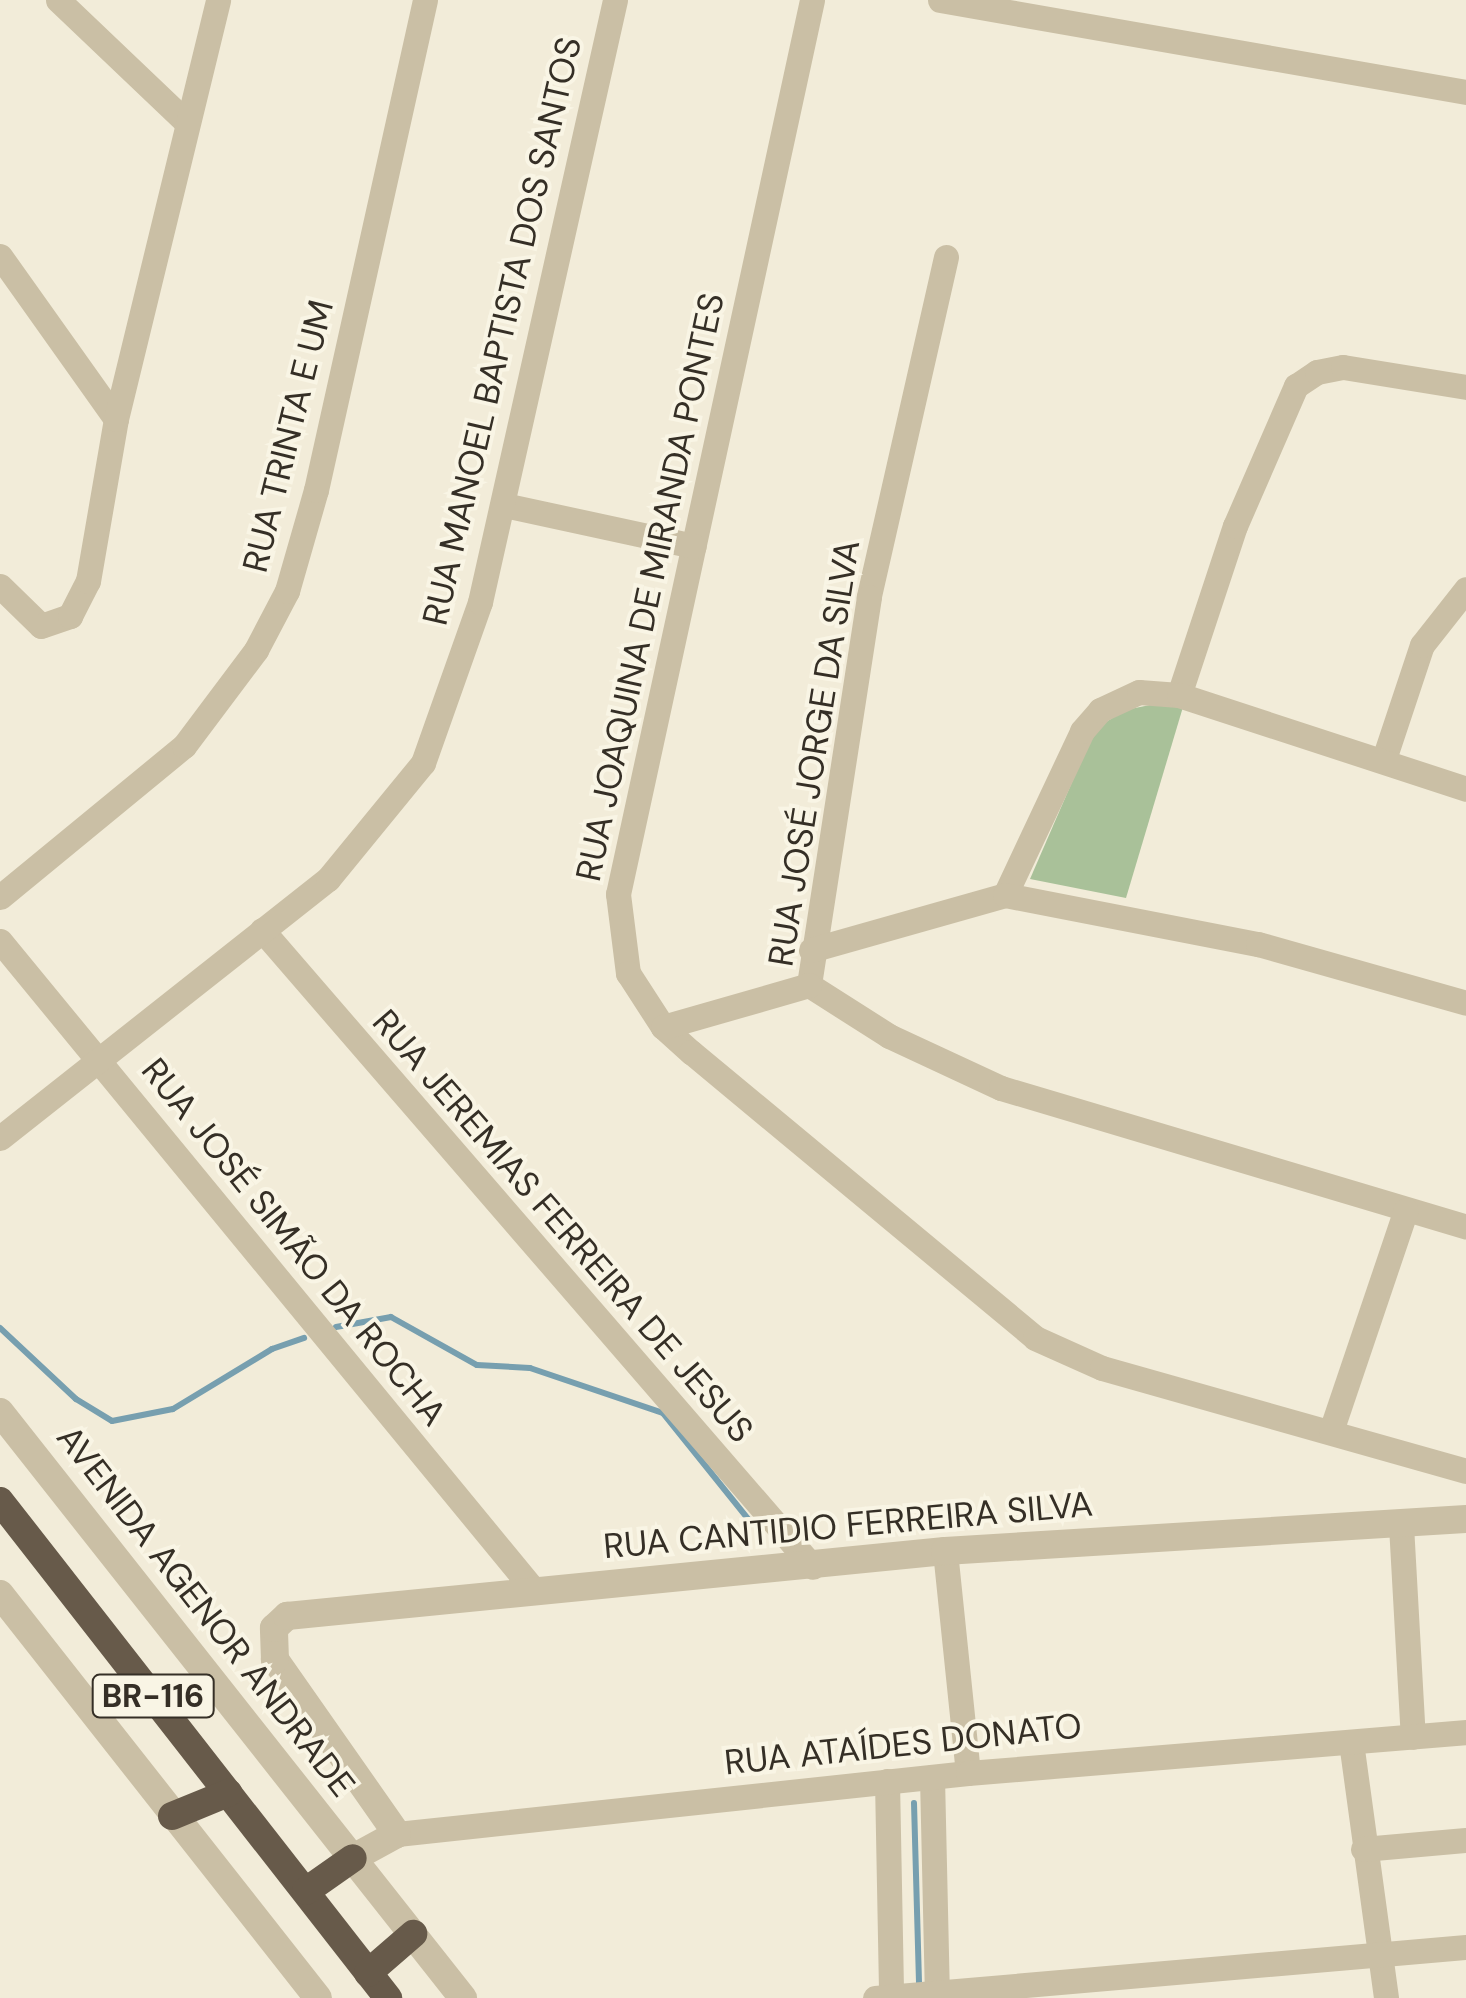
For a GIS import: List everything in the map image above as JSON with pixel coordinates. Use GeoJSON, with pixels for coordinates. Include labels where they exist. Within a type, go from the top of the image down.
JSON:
{"type":"FeatureCollection","features":[{"type":"Feature","properties":{"kind":"highway","name":"BR-116"},"geometry":{"type":"LineString","coordinates":[[0,1501],[388,1998]]}},
{"type":"Feature","properties":{"kind":"highway"},"geometry":{"type":"LineString","coordinates":[[172,1816],[228,1793]]}},
{"type":"Feature","properties":{"kind":"highway"},"geometry":{"type":"LineString","coordinates":[[306,1891],[353,1858]]}},
{"type":"Feature","properties":{"kind":"highway"},"geometry":{"type":"LineString","coordinates":[[368,1972],[414,1934]]}},
{"type":"Feature","properties":{"kind":"street"},"geometry":{"type":"LineString","coordinates":[[58,0],[187,123]]}},
{"type":"Feature","properties":{"kind":"street"},"geometry":{"type":"LineString","coordinates":[[0,586],[40,626],[70,616],[88,581],[116,419],[218,0]]}},
{"type":"Feature","properties":{"kind":"street","name":"RUA TRINTA E UM"},"geometry":{"type":"LineString","coordinates":[[0,897],[184,746],[256,650],[287,591],[316,490],[425,0]]}},
{"type":"Feature","properties":{"kind":"street","name":"RUA MANOEL BAPTISTA DOS SANTOS"},"geometry":{"type":"LineString","coordinates":[[0,1138],[101,1062],[354,852],[423,762],[480,602],[615,0]]}},
{"type":"Feature","properties":{"kind":"street","name":"RUA JOAQUINA DE MIRANDA PONTES"},"geometry":{"type":"LineString","coordinates":[[812,0],[618,894],[628,972],[664,1027],[1035,1338],[1102,1368],[1466,1471]]}},
{"type":"Feature","properties":{"kind":"street"},"geometry":{"type":"LineString","coordinates":[[940,0],[1466,92]]}},
{"type":"Feature","properties":{"kind":"street"},"geometry":{"type":"LineString","coordinates":[[0,256],[116,419]]}},
{"type":"Feature","properties":{"kind":"street","name":"RUA JOSÉ JORGE DA SILVA"},"geometry":{"type":"LineString","coordinates":[[946,257],[869,598],[811,950],[809,985],[889,1036],[1001,1088],[1466,1227]]}},
{"type":"Feature","properties":{"kind":"street"},"geometry":{"type":"LineString","coordinates":[[1180,694],[1235,526],[1296,386],[1316,372],[1343,367],[1466,387]]}},
{"type":"Feature","properties":{"kind":"street"},"geometry":{"type":"LineString","coordinates":[[504,506],[694,546]]}},
{"type":"Feature","properties":{"kind":"street"},"geometry":{"type":"LineString","coordinates":[[1384,759],[1422,645],[1466,589]]}},
{"type":"Feature","properties":{"kind":"street"},"geometry":{"type":"LineString","coordinates":[[1005,894],[1082,730],[1120,698],[1180,694],[1466,788]]}},
{"type":"Feature","properties":{"kind":"street"},"geometry":{"type":"LineString","coordinates":[[811,950],[1005,894],[1258,944],[1466,1003]]}},
{"type":"Feature","properties":{"kind":"street","name":"RUA JEREMIAS FERREIRA DE JESUS"},"geometry":{"type":"LineString","coordinates":[[262,930],[813,1566]]}},
{"type":"Feature","properties":{"kind":"street","name":"RUA JOSÉ SIMÃO DA ROCHA"},"geometry":{"type":"LineString","coordinates":[[0,941],[532,1588]]}},
{"type":"Feature","properties":{"kind":"street"},"geometry":{"type":"LineString","coordinates":[[664,1027],[809,985]]}},
{"type":"Feature","properties":{"kind":"street"},"geometry":{"type":"LineString","coordinates":[[1331,1431],[1406,1210]]}},
{"type":"Feature","properties":{"kind":"street","name":"AVENIDA AGENOR ANDRADE"},"geometry":{"type":"LineString","coordinates":[[0,1412],[463,1998]]}},
{"type":"Feature","properties":{"kind":"street","name":"RUA CANTIDIO FERREIRA SILVA"},"geometry":{"type":"LineString","coordinates":[[397,1834],[274,1660],[274,1628],[288,1616],[532,1588],[813,1566],[945,1551],[1466,1519]]}},
{"type":"Feature","properties":{"kind":"street"},"geometry":{"type":"LineString","coordinates":[[1401,1525],[1413,1737]]}},
{"type":"Feature","properties":{"kind":"street"},"geometry":{"type":"LineString","coordinates":[[945,1551],[968,1773]]}},
{"type":"Feature","properties":{"kind":"street"},"geometry":{"type":"LineString","coordinates":[[0,1594],[318,1998]]}},
{"type":"Feature","properties":{"kind":"street","name":"RUA ATAÍDES DONATO"},"geometry":{"type":"LineString","coordinates":[[353,1858],[397,1834],[968,1773],[1466,1732]]}},
{"type":"Feature","properties":{"kind":"street"},"geometry":{"type":"LineString","coordinates":[[1350,1742],[1386,1998]]}},
{"type":"Feature","properties":{"kind":"street"},"geometry":{"type":"LineString","coordinates":[[932,1777],[937,1995]]}},
{"type":"Feature","properties":{"kind":"street"},"geometry":{"type":"LineString","coordinates":[[887,1781],[886,1997],[1378,1951],[1466,1947]]}},
{"type":"Feature","properties":{"kind":"street"},"geometry":{"type":"LineString","coordinates":[[1363,1849],[1466,1840]]}},
{"type":"Feature","properties":{"kind":"green space"},"geometry":{"type":"Polygon","coordinates":[[[1155,704],[1183,707],[1126,898],[1030,879],[1095,729],[1125,710],[1155,704]]]}},
{"type":"Feature","properties":{"kind":"waterway"},"geometry":{"type":"LineString","coordinates":[[336,1327],[391,1317],[477,1365],[530,1368],[663,1413],[749,1520]]}},
{"type":"Feature","properties":{"kind":"waterway"},"geometry":{"type":"LineString","coordinates":[[0,1328],[76,1399],[112,1421],[173,1409],[272,1349],[304,1338]]}},
{"type":"Feature","properties":{"kind":"waterway"},"geometry":{"type":"LineString","coordinates":[[914,1803],[919,1987]]}}]}
